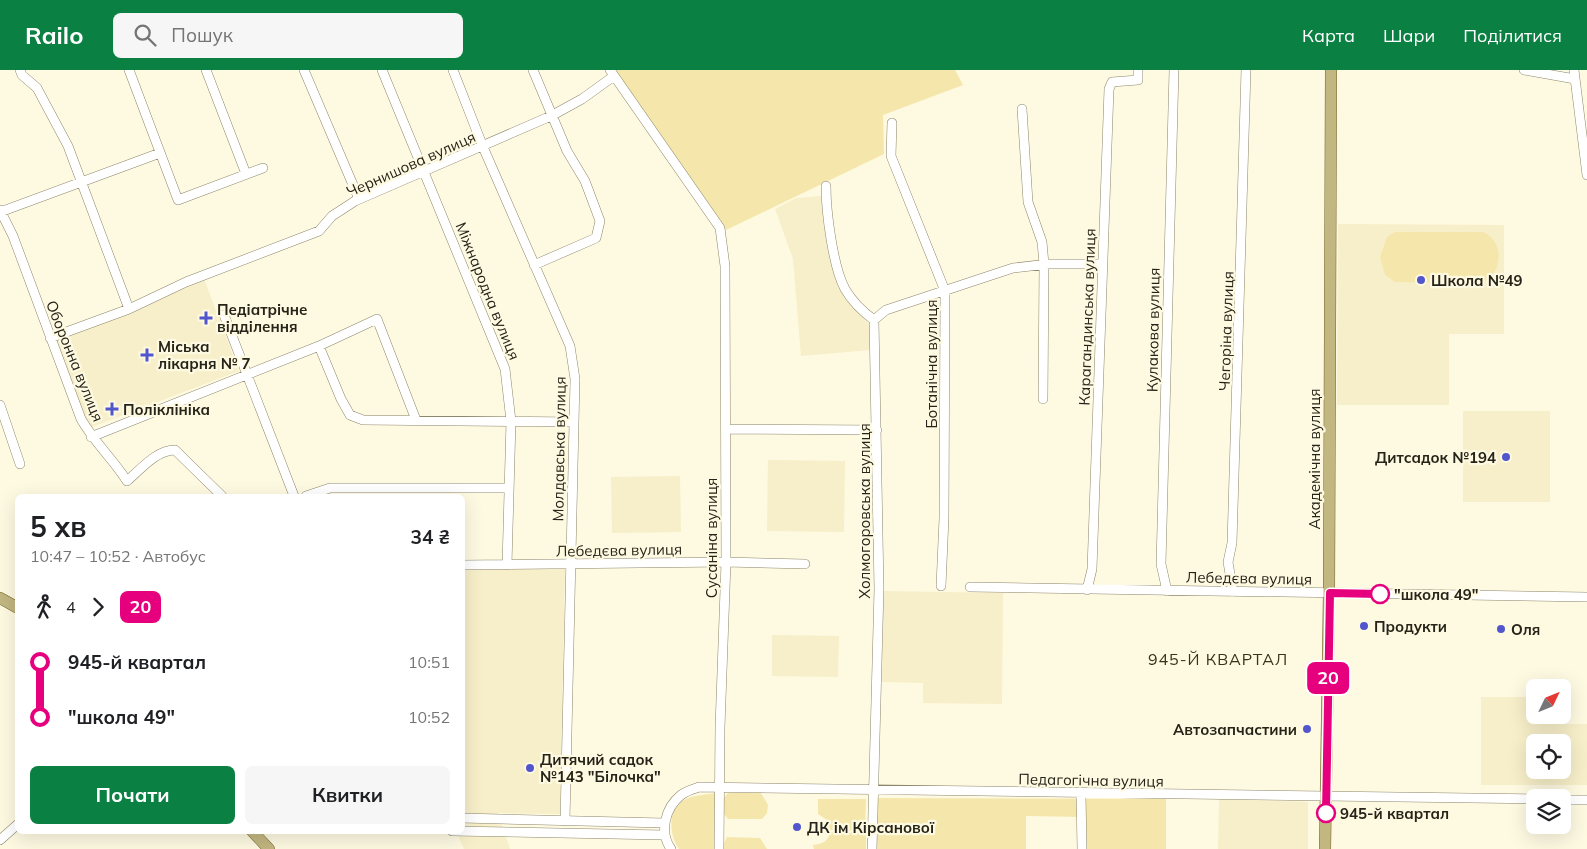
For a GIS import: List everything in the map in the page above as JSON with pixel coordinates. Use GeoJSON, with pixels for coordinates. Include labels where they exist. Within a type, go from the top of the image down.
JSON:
{"type":"FeatureCollection","features":[{"type":"Feature","properties":{"kind":"main road","name":"Академічна вулиця"},"geometry":{"type":"LineString","coordinates":[[1325,849],[1330,593],[1331,70]]}},
{"type":"Feature","properties":{"kind":"main road"},"geometry":{"type":"LineString","coordinates":[[0,598],[15,606]]}},
{"type":"Feature","properties":{"kind":"main road"},"geometry":{"type":"LineString","coordinates":[[255,834],[270,849]]}},
{"type":"Feature","properties":{"kind":"street"},"geometry":{"type":"LineString","coordinates":[[20,70],[22,75],[37,88],[68,146],[80,183],[129,309]]}},
{"type":"Feature","properties":{"kind":"street"},"geometry":{"type":"LineString","coordinates":[[128,70],[178,200],[263,168]]}},
{"type":"Feature","properties":{"kind":"street"},"geometry":{"type":"LineString","coordinates":[[206,70],[246,174]]}},
{"type":"Feature","properties":{"kind":"street"},"geometry":{"type":"LineString","coordinates":[[304,70],[359,199]]}},
{"type":"Feature","properties":{"kind":"street","name":"Міжнародна вулиця"},"geometry":{"type":"LineString","coordinates":[[382,70],[505,369],[511,421],[506,565]]}},
{"type":"Feature","properties":{"kind":"street","name":"Молдавська вулиця"},"geometry":{"type":"LineString","coordinates":[[453,70],[483,147],[570,346],[575,379],[565,822]]}},
{"type":"Feature","properties":{"kind":"street"},"geometry":{"type":"LineString","coordinates":[[533,70],[567,151],[586,181],[600,221],[596,238],[534,265]]}},
{"type":"Feature","properties":{"kind":"street","name":"Карагандинська вулиця"},"geometry":{"type":"LineString","coordinates":[[1086,590],[1092,569],[1109,89],[1112,82],[1138,80],[1138,70]]}},
{"type":"Feature","properties":{"kind":"street","name":"Кулакова вулиця"},"geometry":{"type":"LineString","coordinates":[[1167,591],[1161,564],[1174,70]]}},
{"type":"Feature","properties":{"kind":"street","name":"Чегоріна вулиця"},"geometry":{"type":"LineString","coordinates":[[1233,592],[1228,562],[1232,533],[1246,70]]}},
{"type":"Feature","properties":{"kind":"street"},"geometry":{"type":"LineString","coordinates":[[1524,70],[1574,74],[1587,175]]}},
{"type":"Feature","properties":{"kind":"street","name":"Чернишова вулиця"},"geometry":{"type":"LineString","coordinates":[[50,338],[129,309],[186,282],[319,231],[332,216],[359,199],[552,116],[582,99],[612,73]]}},
{"type":"Feature","properties":{"kind":"street","name":"Сусаніна вулиця"},"geometry":{"type":"LineString","coordinates":[[612,73],[720,228],[725,266],[726,562],[719,849]]}},
{"type":"Feature","properties":{"kind":"street"},"geometry":{"type":"LineString","coordinates":[[1022,109],[1028,202],[1042,242],[1044,264],[1043,399]]}},
{"type":"Feature","properties":{"kind":"street","name":"Ботанічна вулиця"},"geometry":{"type":"LineString","coordinates":[[892,123],[891,156],[945,291],[944,518],[941,586]]}},
{"type":"Feature","properties":{"kind":"street"},"geometry":{"type":"LineString","coordinates":[[0,211],[160,153]]}},
{"type":"Feature","properties":{"kind":"street"},"geometry":{"type":"LineString","coordinates":[[826,186],[826,207],[832,245],[845,288],[874,320],[886,310],[1013,268],[1044,264],[1103,264]]}},
{"type":"Feature","properties":{"kind":"street","name":"Оборонна вулиця"},"geometry":{"type":"LineString","coordinates":[[0,211],[13,236],[81,419],[91,437],[114,460],[127,482],[159,454],[167,450],[174,450],[220,494]]}},
{"type":"Feature","properties":{"kind":"street"},"geometry":{"type":"LineString","coordinates":[[224,315],[293,494]]}},
{"type":"Feature","properties":{"kind":"street"},"geometry":{"type":"LineString","coordinates":[[91,437],[246,373],[319,346],[377,318],[416,420]]}},
{"type":"Feature","properties":{"kind":"street","name":"Холмогоровська вулиця"},"geometry":{"type":"LineString","coordinates":[[872,849],[878,589],[874,320]]}},
{"type":"Feature","properties":{"kind":"street"},"geometry":{"type":"LineString","coordinates":[[319,346],[341,399],[350,415],[363,420],[574,422]]}},
{"type":"Feature","properties":{"kind":"street"},"geometry":{"type":"LineString","coordinates":[[0,405],[20,464]]}},
{"type":"Feature","properties":{"kind":"street"},"geometry":{"type":"LineString","coordinates":[[726,429],[877,430]]}},
{"type":"Feature","properties":{"kind":"street"},"geometry":{"type":"LineString","coordinates":[[312,494],[330,488],[509,488]]}},
{"type":"Feature","properties":{"kind":"street","name":"Лебедєва вулиця"},"geometry":{"type":"LineString","coordinates":[[465,565],[726,562],[805,564]]}},
{"type":"Feature","properties":{"kind":"street","name":"Лебедєва вулиця"},"geometry":{"type":"LineString","coordinates":[[970,587],[1587,597]]}},
{"type":"Feature","properties":{"kind":"street","name":"Педагогічна вулиця"},"geometry":{"type":"LineString","coordinates":[[671,849],[664,836],[664,823],[672,804],[682,794],[699,787],[1526,799]]}},
{"type":"Feature","properties":{"kind":"street"},"geometry":{"type":"LineString","coordinates":[[1081,794],[1082,849]]}},
{"type":"Feature","properties":{"kind":"street"},"geometry":{"type":"LineString","coordinates":[[1571,800],[1587,800]]}},
{"type":"Feature","properties":{"kind":"street"},"geometry":{"type":"LineString","coordinates":[[465,818],[664,823]]}},
{"type":"Feature","properties":{"kind":"street"},"geometry":{"type":"LineString","coordinates":[[0,840],[15,827]]}},
{"type":"Feature","properties":{"kind":"street"},"geometry":{"type":"LineString","coordinates":[[465,831],[664,836]]}},
{"type":"Feature","properties":{"kind":"shaded area"},"geometry":{"type":"Polygon","coordinates":[[[613,70],[955,70],[963,85],[883,115],[884,154],[726,230],[613,70]]]}},
{"type":"Feature","properties":{"kind":"shaded area"},"geometry":{"type":"Polygon","coordinates":[[[821,196],[830,246],[855,308],[871,327],[870,350],[801,356],[793,259],[775,209],[796,198],[821,196]]]}},
{"type":"Feature","properties":{"kind":"shaded area","name":"Школа №49"},"geometry":{"type":"Polygon","coordinates":[[[1338,224],[1504,225],[1504,334],[1449,334],[1449,405],[1337,405],[1338,224]]]}},
{"type":"Feature","properties":{"kind":"shaded area"},"geometry":{"type":"Polygon","coordinates":[[[1395,232],[1483,232],[1495,243],[1499,259],[1497,267],[1487,280],[1479,283],[1395,282],[1385,275],[1380,257],[1387,237],[1395,232]]]}},
{"type":"Feature","properties":{"kind":"shaded area","name":"Міська лікарня № 7"},"geometry":{"type":"Polygon","coordinates":[[[204,279],[239,371],[89,428],[55,339],[161,299],[204,279]]]}},
{"type":"Feature","properties":{"kind":"shaded area","name":"Дитсадок №194"},"geometry":{"type":"Polygon","coordinates":[[[1463,411],[1550,411],[1550,502],[1463,502],[1463,411]]]}},
{"type":"Feature","properties":{"kind":"shaded area"},"geometry":{"type":"Polygon","coordinates":[[[768,460],[845,461],[844,532],[767,531],[768,460]]]}},
{"type":"Feature","properties":{"kind":"shaded area"},"geometry":{"type":"Polygon","coordinates":[[[680,476],[681,532],[612,533],[611,477],[680,476]]]}},
{"type":"Feature","properties":{"kind":"shaded area"},"geometry":{"type":"Polygon","coordinates":[[[465,567],[565,568],[560,814],[498,813],[510,849],[464,849],[457,834],[465,834],[465,567]]]}},
{"type":"Feature","properties":{"kind":"shaded area"},"geometry":{"type":"Polygon","coordinates":[[[883,591],[1003,593],[1002,704],[923,703],[923,683],[882,682],[883,591]]]}},
{"type":"Feature","properties":{"kind":"shaded area"},"geometry":{"type":"Polygon","coordinates":[[[772,635],[839,636],[838,677],[772,676],[772,635]]]}},
{"type":"Feature","properties":{"kind":"shaded area"},"geometry":{"type":"Polygon","coordinates":[[[1481,697],[1526,697],[1526,724],[1587,724],[1587,785],[1481,785],[1481,697]]]}},
{"type":"Feature","properties":{"kind":"shaded area"},"geometry":{"type":"Polygon","coordinates":[[[716,793],[715,849],[679,849],[671,825],[677,807],[681,802],[689,798],[716,793]]]}},
{"type":"Feature","properties":{"kind":"shaded area"},"geometry":{"type":"Polygon","coordinates":[[[728,793],[761,793],[768,805],[767,813],[762,819],[728,819],[723,813],[724,798],[728,793]]]}},
{"type":"Feature","properties":{"kind":"shaded area"},"geometry":{"type":"Polygon","coordinates":[[[876,798],[1166,799],[1166,849],[1080,849],[1081,817],[1026,816],[1026,849],[876,849],[876,798]]]}},
{"type":"Feature","properties":{"kind":"shaded area"},"geometry":{"type":"Polygon","coordinates":[[[818,799],[866,799],[865,831],[830,830],[827,820],[818,814],[818,799]]]}},
{"type":"Feature","properties":{"kind":"shaded area"},"geometry":{"type":"Polygon","coordinates":[[[1219,799],[1308,802],[1308,849],[1218,849],[1219,799]]]}},
{"type":"Feature","properties":{"kind":"shaded area"},"geometry":{"type":"Polygon","coordinates":[[[830,832],[866,833],[866,849],[814,849],[813,845],[824,842],[830,832]]]}},
{"type":"Feature","properties":{"kind":"shaded area"},"geometry":{"type":"Polygon","coordinates":[[[727,837],[760,838],[767,849],[721,849],[727,837]]]}},
{"type":"Feature","properties":{"kind":"bus line","name":"20"},"geometry":{"type":"LineString","coordinates":[[1326,813],[1330,593],[1380,594]]}},
{"type":"Feature","properties":{"kind":"place","name":"Школа №49"},"geometry":{"type":"Point","coordinates":[1421,280]}},
{"type":"Feature","properties":{"kind":"place","name":"Педіатрічне відділення"},"geometry":{"type":"Point","coordinates":[206,318]}},
{"type":"Feature","properties":{"kind":"place","name":"Міська лікарня № 7"},"geometry":{"type":"Point","coordinates":[147,355]}},
{"type":"Feature","properties":{"kind":"place","name":"Поліклініка"},"geometry":{"type":"Point","coordinates":[112,409]}},
{"type":"Feature","properties":{"kind":"place","name":"Дитсадок №194"},"geometry":{"type":"Point","coordinates":[1506,457]}},
{"type":"Feature","properties":{"kind":"place","name":"\"школа 49\""},"geometry":{"type":"Point","coordinates":[1380,594]}},
{"type":"Feature","properties":{"kind":"place","name":"Продукти"},"geometry":{"type":"Point","coordinates":[1364,626]}},
{"type":"Feature","properties":{"kind":"place","name":"Оля"},"geometry":{"type":"Point","coordinates":[1501,629]}},
{"type":"Feature","properties":{"kind":"place","name":"Автозапчастини"},"geometry":{"type":"Point","coordinates":[1307,729]}},
{"type":"Feature","properties":{"kind":"place","name":"Дитячий садок №143 \"Білочка\""},"geometry":{"type":"Point","coordinates":[530,768]}},
{"type":"Feature","properties":{"kind":"place","name":"945-й квартал"},"geometry":{"type":"Point","coordinates":[1326,813]}},
{"type":"Feature","properties":{"kind":"place","name":"ДК ім Кірсанової"},"geometry":{"type":"Point","coordinates":[797,827]}},
{"type":"Feature","properties":{"kind":"district","name":"945-Й КВАРТАЛ"},"geometry":{"type":"Point","coordinates":[1218,659]}}]}
